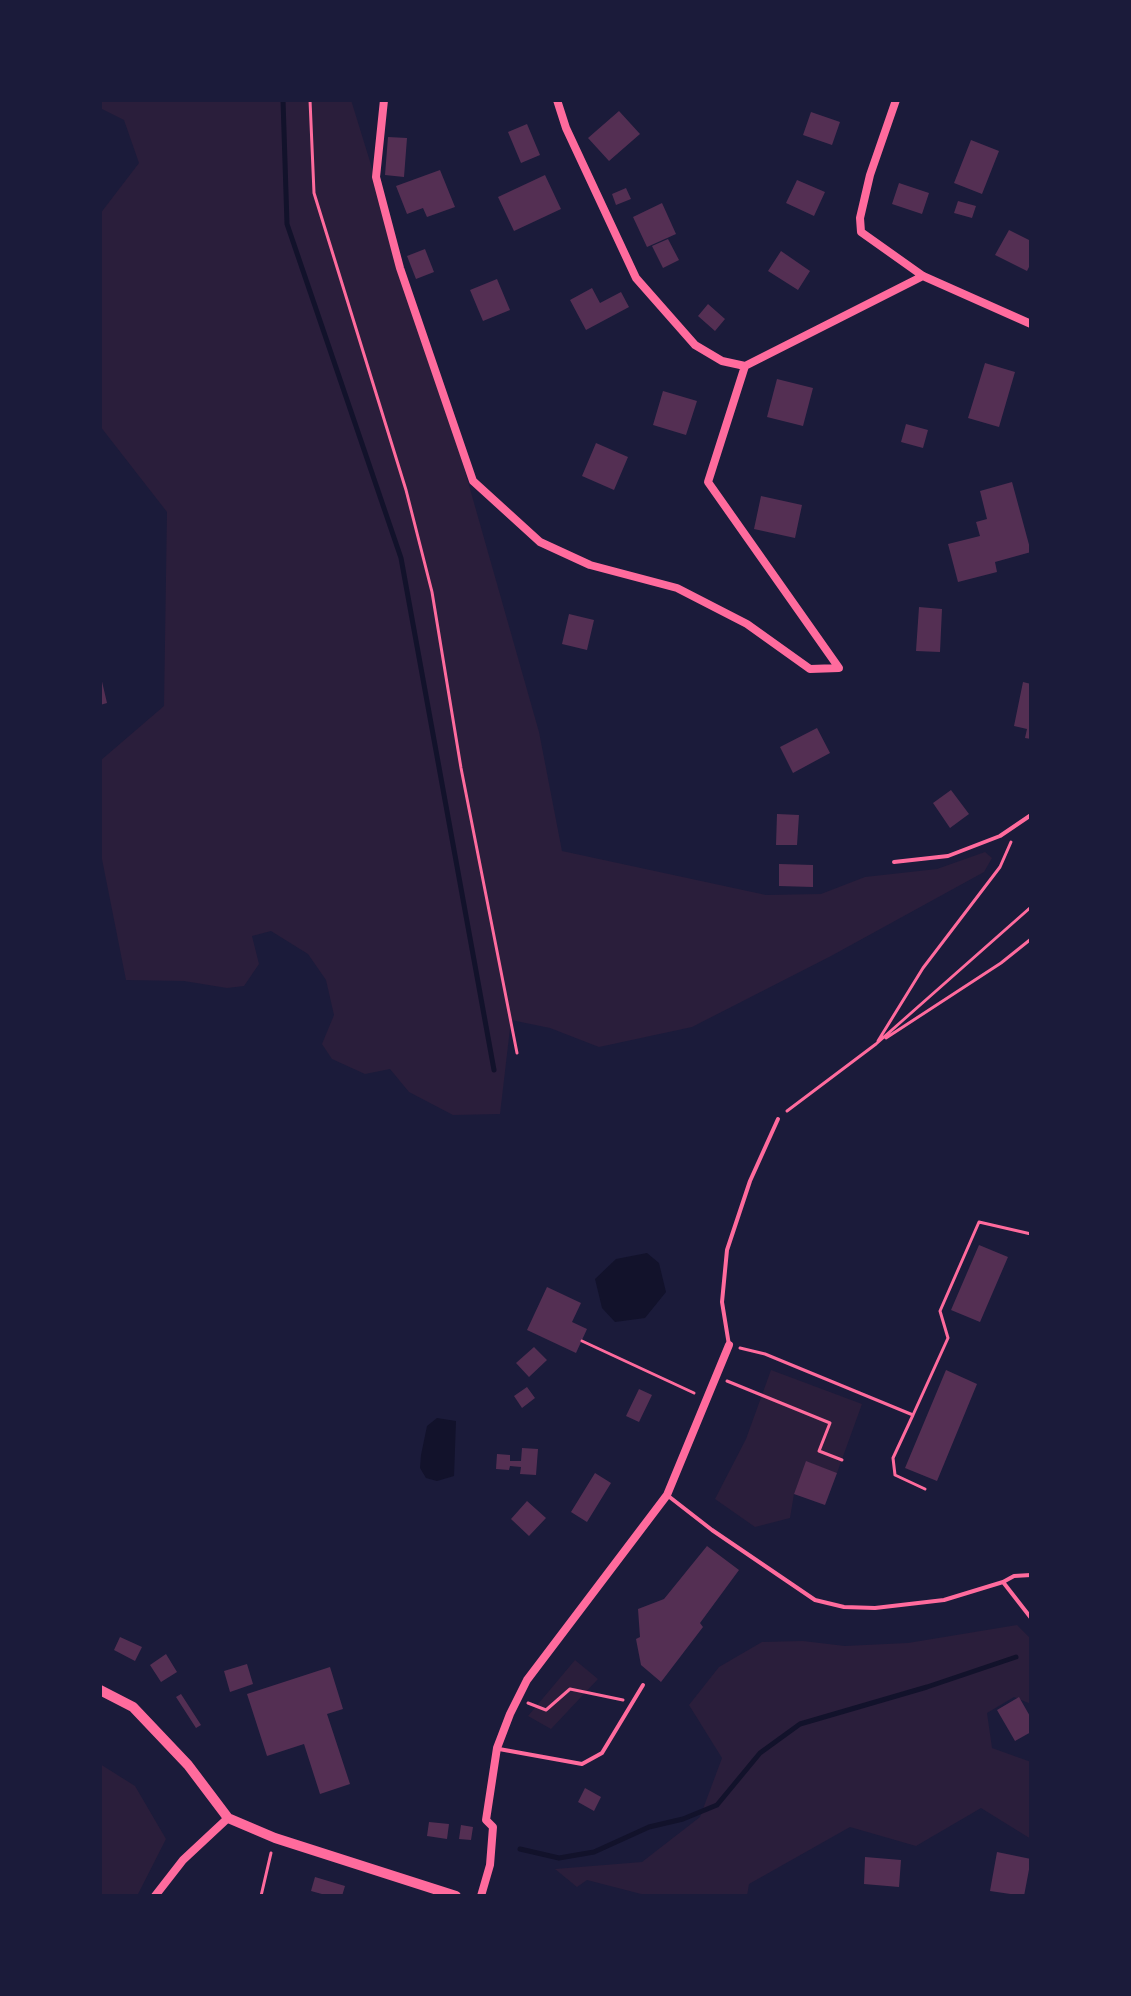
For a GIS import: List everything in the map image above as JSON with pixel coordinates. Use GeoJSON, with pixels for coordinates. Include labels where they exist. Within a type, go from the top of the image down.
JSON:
{"type":"FeatureCollection","features":[{"type":"Feature","properties":{"kind":"street"},"geometry":{"type":"LineString","coordinates":[[384,100],[376,177],[400,268],[473,481],[540,542],[590,565],[677,588],[747,624],[810,669],[839,668],[708,482],[745,366]]}},
{"type":"Feature","properties":{"kind":"street"},"geometry":{"type":"LineString","coordinates":[[557,100],[566,128],[636,278],[695,345],[722,361],[745,366],[923,276]]}},
{"type":"Feature","properties":{"kind":"street"},"geometry":{"type":"LineString","coordinates":[[896,100],[870,175],[860,218],[861,232],[923,276],[1031,324]]}},
{"type":"Feature","properties":{"kind":"street"},"geometry":{"type":"LineString","coordinates":[[481,1896],[490,1865],[493,1827],[486,1820],[497,1748],[517,1699],[527,1680],[667,1495],[729,1345]]}},
{"type":"Feature","properties":{"kind":"street"},"geometry":{"type":"LineString","coordinates":[[100,1690],[133,1707],[188,1765],[228,1818],[275,1838],[456,1896]]}},
{"type":"Feature","properties":{"kind":"street"},"geometry":{"type":"LineString","coordinates":[[155,1896],[183,1860],[228,1818]]}},
{"type":"Feature","properties":{"kind":"lane"},"geometry":{"type":"LineString","coordinates":[[894,862],[948,856],[1000,836],[1031,815]]}},
{"type":"Feature","properties":{"kind":"lane"},"geometry":{"type":"LineString","coordinates":[[729,1345],[722,1302],[727,1250],[750,1181],[778,1119]]}},
{"type":"Feature","properties":{"kind":"lane"},"geometry":{"type":"LineString","coordinates":[[667,1495],[712,1530],[815,1600],[844,1607],[875,1608],[944,1600],[1014,1576],[1031,1575]]}},
{"type":"Feature","properties":{"kind":"lane"},"geometry":{"type":"LineString","coordinates":[[1003,1582],[1031,1618]]}},
{"type":"Feature","properties":{"kind":"lane"},"geometry":{"type":"LineString","coordinates":[[497,1748],[582,1764],[602,1753],[643,1685]]}},
{"type":"Feature","properties":{"kind":"path"},"geometry":{"type":"LineString","coordinates":[[310,100],[314,193],[406,490],[432,592],[461,768],[517,1053]]}},
{"type":"Feature","properties":{"kind":"path"},"geometry":{"type":"LineString","coordinates":[[876,1044],[923,968],[1000,867],[1026,819]]}},
{"type":"Feature","properties":{"kind":"path"},"geometry":{"type":"LineString","coordinates":[[778,1119],[876,1044],[1031,907]]}},
{"type":"Feature","properties":{"kind":"path"},"geometry":{"type":"LineString","coordinates":[[876,1044],[1001,963],[1031,939]]}},
{"type":"Feature","properties":{"kind":"path"},"geometry":{"type":"LineString","coordinates":[[925,1489],[895,1475],[893,1458],[948,1338],[940,1311],[979,1222],[1031,1234]]}},
{"type":"Feature","properties":{"kind":"path"},"geometry":{"type":"LineString","coordinates":[[582,1341],[707,1399]]}},
{"type":"Feature","properties":{"kind":"path"},"geometry":{"type":"LineString","coordinates":[[729,1345],[765,1354],[913,1415]]}},
{"type":"Feature","properties":{"kind":"path"},"geometry":{"type":"LineString","coordinates":[[716,1376],[830,1423],[819,1451],[842,1460]]}},
{"type":"Feature","properties":{"kind":"path"},"geometry":{"type":"LineString","coordinates":[[517,1699],[546,1710],[570,1689],[633,1702]]}},
{"type":"Feature","properties":{"kind":"path"},"geometry":{"type":"LineString","coordinates":[[261,1896],[275,1838]]}},
{"type":"Feature","properties":{"kind":"shaded area"},"geometry":{"type":"Polygon","coordinates":[[[100,100],[351,100],[457,443],[539,732],[562,851],[766,895],[821,894],[865,877],[937,869],[985,852],[992,858],[984,872],[831,956],[692,1027],[599,1047],[550,1028],[511,1020],[500,1114],[453,1115],[409,1092],[390,1069],[365,1074],[332,1059],[322,1044],[334,1015],[326,980],[308,954],[271,931],[252,936],[259,964],[244,986],[227,988],[184,981],[126,980],[100,849],[100,761],[164,706],[167,512],[100,426],[100,214],[139,163],[124,120],[100,108],[100,100]]]}},
{"type":"Feature","properties":{"kind":"shaded area"},"geometry":{"type":"Polygon","coordinates":[[[647,1253],[659,1263],[666,1292],[645,1318],[615,1322],[602,1308],[595,1279],[616,1259],[647,1253]]]}},
{"type":"Feature","properties":{"kind":"shaded area"},"geometry":{"type":"Polygon","coordinates":[[[771,1370],[862,1404],[837,1473],[807,1462],[794,1494],[790,1518],[755,1527],[715,1499],[746,1439],[771,1370]]]}},
{"type":"Feature","properties":{"kind":"shaded area"},"geometry":{"type":"Polygon","coordinates":[[[437,1418],[456,1421],[454,1476],[437,1481],[426,1478],[420,1468],[427,1426],[437,1418]]]}},
{"type":"Feature","properties":{"kind":"shaded area"},"geometry":{"type":"Polygon","coordinates":[[[1017,1625],[1031,1639],[1031,1704],[1014,1697],[987,1713],[992,1748],[1031,1762],[1031,1839],[981,1808],[916,1846],[850,1827],[749,1884],[747,1896],[649,1896],[587,1880],[577,1887],[555,1869],[642,1862],[700,1817],[722,1758],[689,1705],[719,1667],[762,1642],[803,1641],[845,1646],[908,1643],[1017,1625]]]}},
{"type":"Feature","properties":{"kind":"shaded area"},"geometry":{"type":"Polygon","coordinates":[[[575,1660],[598,1679],[551,1729],[528,1716],[575,1660]]]}},
{"type":"Feature","properties":{"kind":"shaded area"},"geometry":{"type":"Polygon","coordinates":[[[100,1764],[135,1786],[166,1839],[137,1896],[100,1896],[100,1764]]]}},
{"type":"Feature","properties":{"kind":"building"},"geometry":{"type":"Polygon","coordinates":[[[619,111],[640,134],[609,161],[588,138],[619,111]]]}},
{"type":"Feature","properties":{"kind":"building"},"geometry":{"type":"Polygon","coordinates":[[[811,112],[840,122],[832,145],[803,135],[811,112]]]}},
{"type":"Feature","properties":{"kind":"building"},"geometry":{"type":"Polygon","coordinates":[[[527,124],[540,155],[521,163],[508,132],[527,124]]]}},
{"type":"Feature","properties":{"kind":"building"},"geometry":{"type":"Polygon","coordinates":[[[388,137],[407,138],[404,177],[385,175],[388,137]]]}},
{"type":"Feature","properties":{"kind":"building"},"geometry":{"type":"Polygon","coordinates":[[[971,140],[999,151],[982,194],[954,183],[971,140]]]}},
{"type":"Feature","properties":{"kind":"building"},"geometry":{"type":"Polygon","coordinates":[[[440,170],[455,207],[427,217],[423,208],[407,214],[396,186],[440,170]]]}},
{"type":"Feature","properties":{"kind":"building"},"geometry":{"type":"Polygon","coordinates":[[[545,175],[561,209],[514,231],[498,197],[545,175]]]}},
{"type":"Feature","properties":{"kind":"building"},"geometry":{"type":"Polygon","coordinates":[[[797,180],[825,192],[814,216],[786,203],[797,180]]]}},
{"type":"Feature","properties":{"kind":"building"},"geometry":{"type":"Polygon","coordinates":[[[899,183],[929,193],[922,214],[892,204],[899,183]]]}},
{"type":"Feature","properties":{"kind":"building"},"geometry":{"type":"Polygon","coordinates":[[[626,188],[631,199],[616,205],[612,194],[626,188]]]}},
{"type":"Feature","properties":{"kind":"building"},"geometry":{"type":"Polygon","coordinates":[[[958,201],[976,206],[972,218],[954,213],[958,201]]]}},
{"type":"Feature","properties":{"kind":"building"},"geometry":{"type":"Polygon","coordinates":[[[662,203],[676,234],[647,247],[633,217],[662,203]]]}},
{"type":"Feature","properties":{"kind":"building"},"geometry":{"type":"Polygon","coordinates":[[[1009,230],[1031,241],[1031,263],[1027,271],[995,255],[1009,230]]]}},
{"type":"Feature","properties":{"kind":"building"},"geometry":{"type":"Polygon","coordinates":[[[668,239],[679,260],[663,268],[652,246],[668,239]]]}},
{"type":"Feature","properties":{"kind":"building"},"geometry":{"type":"Polygon","coordinates":[[[425,249],[434,272],[416,279],[407,256],[425,249]]]}},
{"type":"Feature","properties":{"kind":"building"},"geometry":{"type":"Polygon","coordinates":[[[781,251],[810,271],[798,290],[768,271],[781,251]]]}},
{"type":"Feature","properties":{"kind":"building"},"geometry":{"type":"Polygon","coordinates":[[[497,279],[510,310],[483,321],[470,290],[497,279]]]}},
{"type":"Feature","properties":{"kind":"building"},"geometry":{"type":"Polygon","coordinates":[[[592,288],[600,303],[621,292],[629,307],[586,330],[570,300],[592,288]]]}},
{"type":"Feature","properties":{"kind":"building"},"geometry":{"type":"Polygon","coordinates":[[[708,304],[725,319],[715,331],[698,316],[708,304]]]}},
{"type":"Feature","properties":{"kind":"building"},"geometry":{"type":"Polygon","coordinates":[[[985,363],[1015,372],[999,427],[968,418],[985,363]]]}},
{"type":"Feature","properties":{"kind":"building"},"geometry":{"type":"Polygon","coordinates":[[[777,379],[813,388],[803,426],[767,417],[777,379]]]}},
{"type":"Feature","properties":{"kind":"building"},"geometry":{"type":"Polygon","coordinates":[[[663,391],[697,401],[686,435],[653,425],[663,391]]]}},
{"type":"Feature","properties":{"kind":"building"},"geometry":{"type":"Polygon","coordinates":[[[906,424],[928,430],[923,448],[901,442],[906,424]]]}},
{"type":"Feature","properties":{"kind":"building"},"geometry":{"type":"Polygon","coordinates":[[[596,443],[628,457],[614,490],[582,476],[596,443]]]}},
{"type":"Feature","properties":{"kind":"building"},"geometry":{"type":"Polygon","coordinates":[[[1012,482],[1031,552],[995,562],[997,572],[958,582],[948,544],[980,536],[976,522],[987,519],[980,491],[1012,482]]]}},
{"type":"Feature","properties":{"kind":"building"},"geometry":{"type":"Polygon","coordinates":[[[761,496],[802,505],[795,538],[754,529],[761,496]]]}},
{"type":"Feature","properties":{"kind":"building"},"geometry":{"type":"Polygon","coordinates":[[[919,607],[942,609],[940,652],[916,651],[919,607]]]}},
{"type":"Feature","properties":{"kind":"building"},"geometry":{"type":"Polygon","coordinates":[[[569,614],[594,620],[587,650],[562,644],[569,614]]]}},
{"type":"Feature","properties":{"kind":"building"},"geometry":{"type":"Polygon","coordinates":[[[100,673],[107,703],[100,705],[100,673]]]}},
{"type":"Feature","properties":{"kind":"building"},"geometry":{"type":"Polygon","coordinates":[[[1023,682],[1031,684],[1031,739],[1025,738],[1027,729],[1014,726],[1023,682]]]}},
{"type":"Feature","properties":{"kind":"building"},"geometry":{"type":"Polygon","coordinates":[[[817,728],[830,753],[793,773],[780,747],[817,728]]]}},
{"type":"Feature","properties":{"kind":"building"},"geometry":{"type":"Polygon","coordinates":[[[951,790],[969,814],[950,828],[933,803],[951,790]]]}},
{"type":"Feature","properties":{"kind":"building"},"geometry":{"type":"Polygon","coordinates":[[[777,814],[799,815],[797,845],[776,845],[777,814]]]}},
{"type":"Feature","properties":{"kind":"building"},"geometry":{"type":"Polygon","coordinates":[[[779,864],[813,865],[813,887],[779,886],[779,864]]]}},
{"type":"Feature","properties":{"kind":"building"},"geometry":{"type":"Polygon","coordinates":[[[979,1245],[1008,1257],[980,1322],[951,1310],[979,1245]]]}},
{"type":"Feature","properties":{"kind":"building"},"geometry":{"type":"Polygon","coordinates":[[[547,1287],[581,1303],[572,1322],[587,1329],[576,1353],[527,1330],[547,1287]]]}},
{"type":"Feature","properties":{"kind":"building"},"geometry":{"type":"Polygon","coordinates":[[[534,1347],[547,1360],[529,1377],[516,1363],[534,1347]]]}},
{"type":"Feature","properties":{"kind":"building"},"geometry":{"type":"Polygon","coordinates":[[[946,1370],[977,1384],[937,1481],[905,1468],[946,1370]]]}},
{"type":"Feature","properties":{"kind":"building"},"geometry":{"type":"Polygon","coordinates":[[[527,1387],[535,1398],[522,1408],[514,1396],[527,1387]]]}},
{"type":"Feature","properties":{"kind":"building"},"geometry":{"type":"Polygon","coordinates":[[[639,1389],[652,1395],[639,1422],[626,1416],[639,1389]]]}},
{"type":"Feature","properties":{"kind":"building"},"geometry":{"type":"Polygon","coordinates":[[[522,1448],[538,1449],[536,1475],[520,1474],[521,1467],[496,1469],[497,1454],[510,1455],[510,1461],[521,1461],[522,1448]]]}},
{"type":"Feature","properties":{"kind":"building"},"geometry":{"type":"Polygon","coordinates":[[[806,1461],[837,1473],[825,1505],[794,1494],[806,1461]]]}},
{"type":"Feature","properties":{"kind":"building"},"geometry":{"type":"Polygon","coordinates":[[[595,1473],[611,1483],[587,1522],[571,1512],[595,1473]]]}},
{"type":"Feature","properties":{"kind":"building"},"geometry":{"type":"Polygon","coordinates":[[[527,1501],[546,1518],[529,1536],[511,1519],[527,1501]]]}},
{"type":"Feature","properties":{"kind":"building"},"geometry":{"type":"Polygon","coordinates":[[[707,1546],[739,1570],[700,1623],[703,1627],[661,1682],[641,1665],[636,1639],[640,1637],[638,1609],[664,1599],[707,1546]]]}},
{"type":"Feature","properties":{"kind":"building"},"geometry":{"type":"Polygon","coordinates":[[[120,1637],[142,1647],[135,1661],[114,1650],[120,1637]]]}},
{"type":"Feature","properties":{"kind":"building"},"geometry":{"type":"Polygon","coordinates":[[[166,1654],[177,1672],[161,1682],[150,1665],[166,1654]]]}},
{"type":"Feature","properties":{"kind":"building"},"geometry":{"type":"Polygon","coordinates":[[[247,1664],[253,1684],[230,1692],[224,1671],[247,1664]]]}},
{"type":"Feature","properties":{"kind":"building"},"geometry":{"type":"Polygon","coordinates":[[[330,1667],[343,1709],[327,1714],[350,1784],[320,1794],[304,1744],[267,1756],[247,1694],[330,1667]]]}},
{"type":"Feature","properties":{"kind":"building"},"geometry":{"type":"Polygon","coordinates":[[[181,1694],[201,1725],[196,1728],[176,1697],[181,1694]]]}},
{"type":"Feature","properties":{"kind":"building"},"geometry":{"type":"Polygon","coordinates":[[[1019,1697],[1031,1718],[1031,1732],[1015,1741],[997,1710],[1019,1697]]]}},
{"type":"Feature","properties":{"kind":"building"},"geometry":{"type":"Polygon","coordinates":[[[585,1788],[601,1797],[594,1811],[578,1802],[585,1788]]]}},
{"type":"Feature","properties":{"kind":"building"},"geometry":{"type":"Polygon","coordinates":[[[429,1822],[449,1824],[447,1839],[427,1836],[429,1822]]]}},
{"type":"Feature","properties":{"kind":"building"},"geometry":{"type":"Polygon","coordinates":[[[461,1825],[473,1827],[471,1840],[459,1839],[461,1825]]]}},
{"type":"Feature","properties":{"kind":"building"},"geometry":{"type":"Polygon","coordinates":[[[997,1852],[1031,1859],[1024,1896],[990,1891],[997,1852]]]}},
{"type":"Feature","properties":{"kind":"building"},"geometry":{"type":"Polygon","coordinates":[[[865,1857],[901,1860],[899,1887],[864,1884],[865,1857]]]}},
{"type":"Feature","properties":{"kind":"building"},"geometry":{"type":"Polygon","coordinates":[[[315,1877],[345,1886],[342,1896],[311,1891],[315,1877]]]}},
{"type":"Feature","properties":{"kind":"waterway"},"geometry":{"type":"LineString","coordinates":[[283,100],[287,224],[401,558],[494,1070]]}},
{"type":"Feature","properties":{"kind":"waterway"},"geometry":{"type":"LineString","coordinates":[[520,1849],[559,1858],[594,1852],[649,1827],[683,1819],[717,1805],[760,1753],[800,1724],[1016,1657]]}}]}
